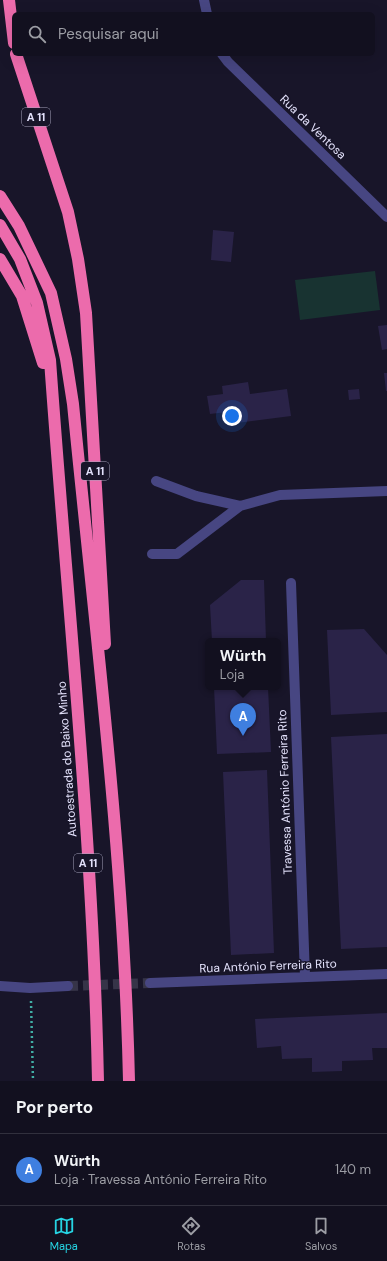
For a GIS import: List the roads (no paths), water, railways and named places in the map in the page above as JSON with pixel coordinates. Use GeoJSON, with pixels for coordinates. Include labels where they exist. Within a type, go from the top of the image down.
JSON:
{"type":"FeatureCollection","features":[{"type":"Feature","properties":{"kind":"highway"},"geometry":{"type":"LineString","coordinates":[[9,0],[12,26]]}},
{"type":"Feature","properties":{"kind":"highway","name":"A 11"},"geometry":{"type":"LineString","coordinates":[[17,56],[68,212],[78,259],[86,313],[112,796],[127,983],[129,1081]]}},
{"type":"Feature","properties":{"kind":"highway"},"geometry":{"type":"LineString","coordinates":[[0,196],[19,226],[51,294],[66,359],[73,404],[112,796]]}},
{"type":"Feature","properties":{"kind":"highway","name":"A 11"},"geometry":{"type":"LineString","coordinates":[[0,226],[20,258],[37,303],[50,360],[57,459]]}},
{"type":"Feature","properties":{"kind":"highway"},"geometry":{"type":"LineString","coordinates":[[0,259],[22,296],[42,360],[57,459]]}},
{"type":"Feature","properties":{"kind":"highway","name":"Autoestrada do Baixo Minho"},"geometry":{"type":"LineString","coordinates":[[57,459],[66,550],[96,974],[98,1081]]}},
{"type":"Feature","properties":{"kind":"street"},"geometry":{"type":"LineString","coordinates":[[204,0],[207,12]]}},
{"type":"Feature","properties":{"kind":"street","name":"Rua da Ventosa"},"geometry":{"type":"LineString","coordinates":[[224,56],[387,217]]}},
{"type":"Feature","properties":{"kind":"street"},"geometry":{"type":"LineString","coordinates":[[156,481],[196,496],[240,506]]}},
{"type":"Feature","properties":{"kind":"street"},"geometry":{"type":"LineString","coordinates":[[152,554],[177,554],[240,506],[280,495],[387,492]]}},
{"type":"Feature","properties":{"kind":"street","name":"Travessa António Ferreira Rito"},"geometry":{"type":"LineString","coordinates":[[291,582],[305,977]]}},
{"type":"Feature","properties":{"kind":"street","name":"Rua António Ferreira Rito"},"geometry":{"type":"LineString","coordinates":[[150,984],[387,974]]}},
{"type":"Feature","properties":{"kind":"street"},"geometry":{"type":"LineString","coordinates":[[0,986],[30,988],[68,986]]}},
{"type":"Feature","properties":{"kind":"tunnel"},"geometry":{"type":"LineString","coordinates":[[68,986],[150,983]]}},
{"type":"Feature","properties":{"kind":"place","name":"Würth"},"geometry":{"type":"Point","coordinates":[243,736]}}]}
